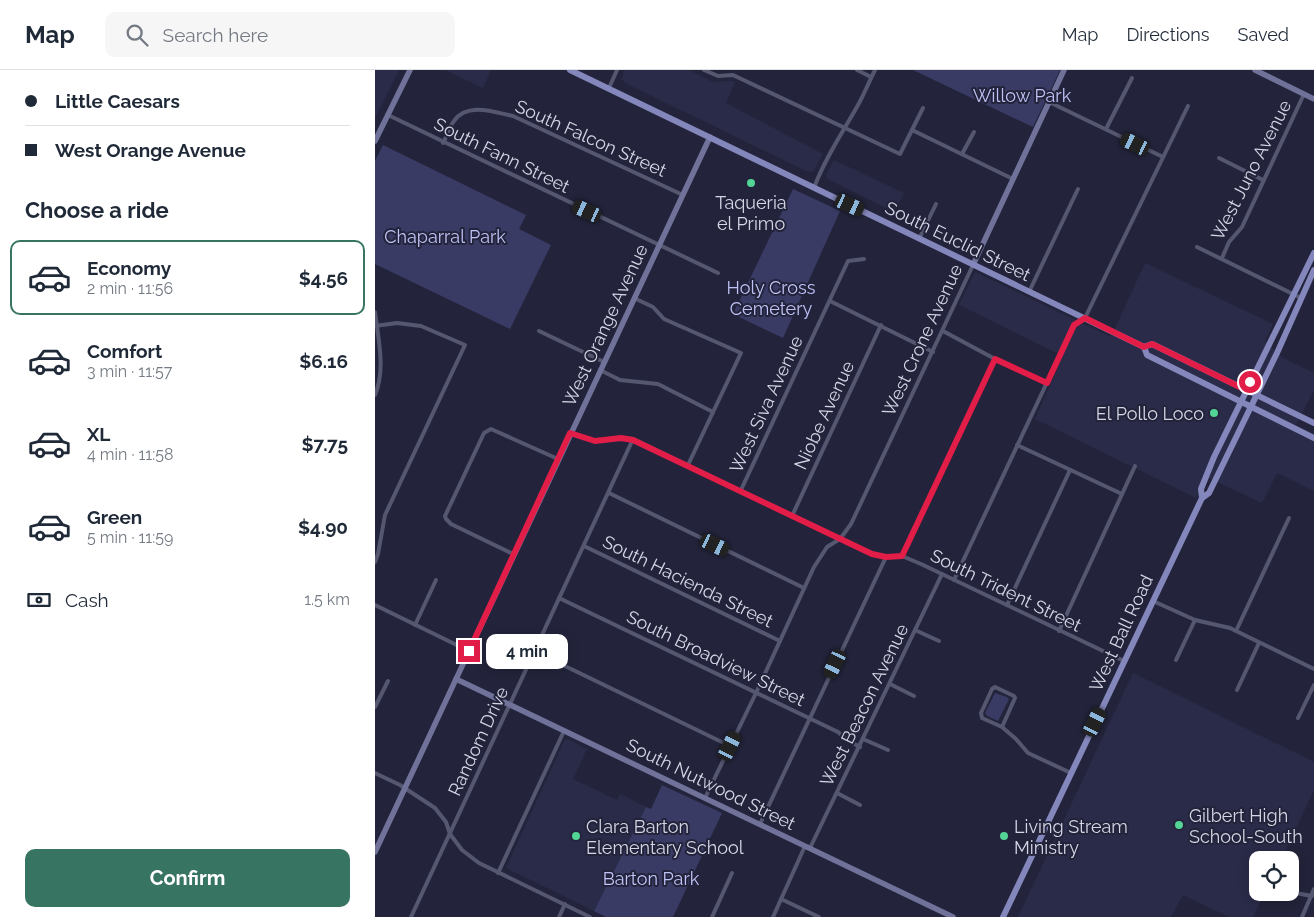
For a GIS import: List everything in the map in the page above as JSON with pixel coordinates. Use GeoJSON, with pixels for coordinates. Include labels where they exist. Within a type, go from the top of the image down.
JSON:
{"type":"FeatureCollection","features":[{"type":"Feature","properties":{"kind":"main road","name":"South Euclid Street"},"geometry":{"type":"LineString","coordinates":[[570,70],[1144,347],[1147,355],[1314,438]]}},
{"type":"Feature","properties":{"kind":"main road","name":"West Ball Road"},"geometry":{"type":"LineString","coordinates":[[1202,498],[1201,489],[1217,451],[1294,294],[1312,262],[1314,253]]}},
{"type":"Feature","properties":{"kind":"main road","name":"West Ball Road"},"geometry":{"type":"LineString","coordinates":[[1003,917],[1202,498],[1209,493],[1257,395],[1314,270]]}},
{"type":"Feature","properties":{"kind":"main road","name":"South Euclid Street"},"geometry":{"type":"LineString","coordinates":[[1144,347],[1152,344],[1314,423]]}},
{"type":"Feature","properties":{"kind":"street"},"geometry":{"type":"LineString","coordinates":[[375,141],[410,70]]}},
{"type":"Feature","properties":{"kind":"street"},"geometry":{"type":"LineString","coordinates":[[609,88],[617,70]]}},
{"type":"Feature","properties":{"kind":"street"},"geometry":{"type":"LineString","coordinates":[[704,70],[718,76],[733,75],[900,154],[923,108]]}},
{"type":"Feature","properties":{"kind":"street"},"geometry":{"type":"LineString","coordinates":[[857,70],[871,77]]}},
{"type":"Feature","properties":{"kind":"street"},"geometry":{"type":"LineString","coordinates":[[814,188],[875,70]]}},
{"type":"Feature","properties":{"kind":"street","name":"West Crone Avenue"},"geometry":{"type":"LineString","coordinates":[[705,798],[814,567],[827,547],[840,539],[854,517],[1065,70]]}},
{"type":"Feature","properties":{"kind":"street"},"geometry":{"type":"LineString","coordinates":[[1255,70],[1313,97]]}},
{"type":"Feature","properties":{"kind":"street"},"geometry":{"type":"LineString","coordinates":[[1106,130],[1132,78]]}},
{"type":"Feature","properties":{"kind":"street","name":"West Juno Avenue"},"geometry":{"type":"LineString","coordinates":[[1222,258],[1229,242],[1242,227],[1304,94]]}},
{"type":"Feature","properties":{"kind":"street"},"geometry":{"type":"LineString","coordinates":[[1049,102],[1163,157]]}},
{"type":"Feature","properties":{"kind":"street"},"geometry":{"type":"LineString","coordinates":[[954,580],[1074,325],[1085,318],[1188,106]]}},
{"type":"Feature","properties":{"kind":"street","name":"South Falcon Street"},"geometry":{"type":"LineString","coordinates":[[443,143],[453,121],[461,113],[473,110],[487,110],[513,116],[683,195]]}},
{"type":"Feature","properties":{"kind":"street","name":"South Fann Street"},"geometry":{"type":"LineString","coordinates":[[388,115],[443,143],[718,273]]}},
{"type":"Feature","properties":{"kind":"street"},"geometry":{"type":"LineString","coordinates":[[912,130],[1013,179]]}},
{"type":"Feature","properties":{"kind":"street"},"geometry":{"type":"LineString","coordinates":[[962,154],[973,132]]}},
{"type":"Feature","properties":{"kind":"street","name":"West Orange Avenue"},"geometry":{"type":"LineString","coordinates":[[375,852],[377,840],[404,789],[710,137]]}},
{"type":"Feature","properties":{"kind":"street"},"geometry":{"type":"LineString","coordinates":[[1219,158],[1263,180]]}},
{"type":"Feature","properties":{"kind":"street"},"geometry":{"type":"LineString","coordinates":[[1029,292],[1079,188]]}},
{"type":"Feature","properties":{"kind":"street"},"geometry":{"type":"LineString","coordinates":[[919,239],[936,204]]}},
{"type":"Feature","properties":{"kind":"street"},"geometry":{"type":"LineString","coordinates":[[1197,247],[1301,298]]}},
{"type":"Feature","properties":{"kind":"street","name":"West Siva Avenue"},"geometry":{"type":"LineString","coordinates":[[741,492],[848,260],[864,259]]}},
{"type":"Feature","properties":{"kind":"street"},"geometry":{"type":"LineString","coordinates":[[634,298],[653,307],[664,319],[741,353],[687,466]]}},
{"type":"Feature","properties":{"kind":"street"},"geometry":{"type":"LineString","coordinates":[[830,301],[933,352]]}},
{"type":"Feature","properties":{"kind":"street"},"geometry":{"type":"LineString","coordinates":[[375,312],[381,369],[375,395]]}},
{"type":"Feature","properties":{"kind":"street"},"geometry":{"type":"LineString","coordinates":[[375,562],[385,515],[465,346],[421,326],[397,323],[376,326]]}},
{"type":"Feature","properties":{"kind":"street","name":"Niobe Avenue"},"geometry":{"type":"LineString","coordinates":[[791,516],[881,325]]}},
{"type":"Feature","properties":{"kind":"street"},"geometry":{"type":"LineString","coordinates":[[539,331],[604,362]]}},
{"type":"Feature","properties":{"kind":"street"},"geometry":{"type":"LineString","coordinates":[[943,331],[995,359],[1047,383]]}},
{"type":"Feature","properties":{"kind":"street"},"geometry":{"type":"LineString","coordinates":[[902,556],[995,359]]}},
{"type":"Feature","properties":{"kind":"street"},"geometry":{"type":"LineString","coordinates":[[600,370],[621,380],[658,384],[713,412]]}},
{"type":"Feature","properties":{"kind":"street"},"geometry":{"type":"LineString","coordinates":[[513,554],[451,524],[445,516],[485,432],[491,429],[558,459]]}},
{"type":"Feature","properties":{"kind":"street","name":"South Trident Street"},"geometry":{"type":"LineString","coordinates":[[570,433],[595,441],[621,438],[633,440],[872,554],[886,557],[902,556],[1124,661]]}},
{"type":"Feature","properties":{"kind":"street","name":"Random Drive"},"geometry":{"type":"LineString","coordinates":[[411,917],[633,440]]}},
{"type":"Feature","properties":{"kind":"street"},"geometry":{"type":"LineString","coordinates":[[1017,445],[1122,494]]}},
{"type":"Feature","properties":{"kind":"street"},"geometry":{"type":"LineString","coordinates":[[1059,631],[1135,466]]}},
{"type":"Feature","properties":{"kind":"street"},"geometry":{"type":"LineString","coordinates":[[1007,605],[1070,470]]}},
{"type":"Feature","properties":{"kind":"street"},"geometry":{"type":"LineString","coordinates":[[609,493],[804,588]]}},
{"type":"Feature","properties":{"kind":"street"},"geometry":{"type":"LineString","coordinates":[[1236,631],[1289,518]]}},
{"type":"Feature","properties":{"kind":"street","name":"South Hacienda Street"},"geometry":{"type":"LineString","coordinates":[[584,546],[780,640]]}},
{"type":"Feature","properties":{"kind":"street"},"geometry":{"type":"LineString","coordinates":[[760,824],[886,557]]}},
{"type":"Feature","properties":{"kind":"street","name":"West Beacon Avenue"},"geometry":{"type":"LineString","coordinates":[[773,917],[860,747],[942,574]]}},
{"type":"Feature","properties":{"kind":"street"},"geometry":{"type":"LineString","coordinates":[[415,624],[436,580]]}},
{"type":"Feature","properties":{"kind":"street","name":"South Broadview Street"},"geometry":{"type":"LineString","coordinates":[[559,598],[838,732],[847,740],[860,747]]}},
{"type":"Feature","properties":{"kind":"street"},"geometry":{"type":"LineString","coordinates":[[1153,601],[1195,620],[1224,626],[1236,631],[1314,669]]}},
{"type":"Feature","properties":{"kind":"street"},"geometry":{"type":"LineString","coordinates":[[375,605],[469,651]]}},
{"type":"Feature","properties":{"kind":"street"},"geometry":{"type":"LineString","coordinates":[[1176,660],[1195,620]]}},
{"type":"Feature","properties":{"kind":"street"},"geometry":{"type":"LineString","coordinates":[[915,630],[939,642]]}},
{"type":"Feature","properties":{"kind":"street"},"geometry":{"type":"LineString","coordinates":[[1237,690],[1259,643]]}},
{"type":"Feature","properties":{"kind":"street"},"geometry":{"type":"LineString","coordinates":[[534,652],[730,746]]}},
{"type":"Feature","properties":{"kind":"street","name":"South Nutwood Street"},"geometry":{"type":"LineString","coordinates":[[456,679],[953,917]]}},
{"type":"Feature","properties":{"kind":"street"},"geometry":{"type":"LineString","coordinates":[[375,707],[388,681]]}},
{"type":"Feature","properties":{"kind":"street"},"geometry":{"type":"LineString","coordinates":[[890,684],[914,696]]}},
{"type":"Feature","properties":{"kind":"street"},"geometry":{"type":"LineString","coordinates":[[1298,718],[1314,685]]}},
{"type":"Feature","properties":{"kind":"street"},"geometry":{"type":"LineString","coordinates":[[1002,727],[1015,697],[995,687],[992,689],[981,715],[983,718],[1002,727],[1028,753],[1071,773]]}},
{"type":"Feature","properties":{"kind":"street"},"geometry":{"type":"LineString","coordinates":[[498,873],[564,731]]}},
{"type":"Feature","properties":{"kind":"street"},"geometry":{"type":"LineString","coordinates":[[863,739],[889,750]]}},
{"type":"Feature","properties":{"kind":"street"},"geometry":{"type":"LineString","coordinates":[[375,773],[400,785],[435,808],[446,822],[450,834],[462,850],[479,863],[591,917]]}},
{"type":"Feature","properties":{"kind":"street"},"geometry":{"type":"LineString","coordinates":[[837,793],[860,804]]}},
{"type":"Feature","properties":{"kind":"street"},"geometry":{"type":"LineString","coordinates":[[712,917],[732,873]]}},
{"type":"Feature","properties":{"kind":"street"},"geometry":{"type":"LineString","coordinates":[[1303,917],[1313,896],[1314,889]]}},
{"type":"Feature","properties":{"kind":"street"},"geometry":{"type":"LineString","coordinates":[[1299,894],[1313,896]]}},
{"type":"Feature","properties":{"kind":"street"},"geometry":{"type":"LineString","coordinates":[[781,899],[819,917]]}},
{"type":"Feature","properties":{"kind":"street"},"geometry":{"type":"LineString","coordinates":[[559,917],[565,904]]}},
{"type":"Feature","properties":{"kind":"shaded area"},"geometry":{"type":"Polygon","coordinates":[[[375,70],[399,70],[375,118],[375,70]]]}},
{"type":"Feature","properties":{"kind":"shaded area"},"geometry":{"type":"Polygon","coordinates":[[[445,70],[491,70],[483,88],[445,70]]]}},
{"type":"Feature","properties":{"kind":"shaded area"},"geometry":{"type":"Polygon","coordinates":[[[624,70],[689,70],[713,82],[735,82],[726,103],[823,154],[813,172],[806,171],[625,83],[622,79],[624,70]]]}},
{"type":"Feature","properties":{"kind":"shaded area"},"geometry":{"type":"Polygon","coordinates":[[[834,160],[904,193],[894,212],[828,179],[826,175],[834,160]]]}},
{"type":"Feature","properties":{"kind":"shaded area"},"geometry":{"type":"Polygon","coordinates":[[[1145,263],[1273,324],[1265,341],[1283,358],[1314,373],[1314,390],[1296,425],[1314,434],[1314,491],[1277,473],[1262,503],[1207,477],[1196,498],[1035,419],[1063,356],[959,305],[975,272],[1111,337],[1145,263]]]}},
{"type":"Feature","properties":{"kind":"shaded area","name":"Gilbert High School-South"},"geometry":{"type":"Polygon","coordinates":[[[1133,673],[1314,762],[1314,790],[1285,851],[1249,851],[1249,901],[1261,901],[1253,917],[1229,917],[1183,895],[1171,917],[1018,917],[1133,673]]]}},
{"type":"Feature","properties":{"kind":"shaded area","name":"Clara Barton Elementary School"},"geometry":{"type":"Polygon","coordinates":[[[567,739],[587,749],[573,779],[617,800],[620,794],[646,807],[594,911],[506,868],[564,741],[567,739]]]}},
{"type":"Feature","properties":{"kind":"green space","name":"Willow Park"},"geometry":{"type":"Polygon","coordinates":[[[913,70],[1060,70],[1033,127],[913,70]]]}},
{"type":"Feature","properties":{"kind":"green space","name":"Chaparral Park"},"geometry":{"type":"Polygon","coordinates":[[[383,145],[526,215],[519,229],[551,245],[510,329],[375,264],[375,161],[383,145]]]}},
{"type":"Feature","properties":{"kind":"green space","name":"Holy Cross Cemetery"},"geometry":{"type":"Polygon","coordinates":[[[793,189],[840,211],[783,338],[733,314],[793,189]]]}},
{"type":"Feature","properties":{"kind":"green space"},"geometry":{"type":"Polygon","coordinates":[[[995,693],[1009,699],[998,721],[987,716],[985,713],[995,693]]]}},
{"type":"Feature","properties":{"kind":"green space","name":"Barton Park"},"geometry":{"type":"Polygon","coordinates":[[[662,785],[722,813],[673,917],[606,917],[594,911],[646,807],[651,809],[662,785]]]}},
{"type":"Feature","properties":{"kind":"place","name":"Taqueria el Primo"},"geometry":{"type":"Point","coordinates":[751,183]}},
{"type":"Feature","properties":{"kind":"place","name":"El Pollo Loco"},"geometry":{"type":"Point","coordinates":[1214,413]}},
{"type":"Feature","properties":{"kind":"place","name":"Gilbert High School-South"},"geometry":{"type":"Point","coordinates":[1179,825]}},
{"type":"Feature","properties":{"kind":"place","name":"Clara Barton Elementary School"},"geometry":{"type":"Point","coordinates":[576,836]}},
{"type":"Feature","properties":{"kind":"place","name":"Living Stream Ministry"},"geometry":{"type":"Point","coordinates":[1004,836]}},
{"type":"Feature","properties":{"kind":"route"},"geometry":{"type":"LineString","coordinates":[[469,651],[570,433],[595,441],[621,438],[633,440],[872,554],[886,557],[902,556],[995,359],[1047,383],[1074,325],[1085,318],[1144,347],[1152,344],[1246,390],[1250,382]]}}]}
